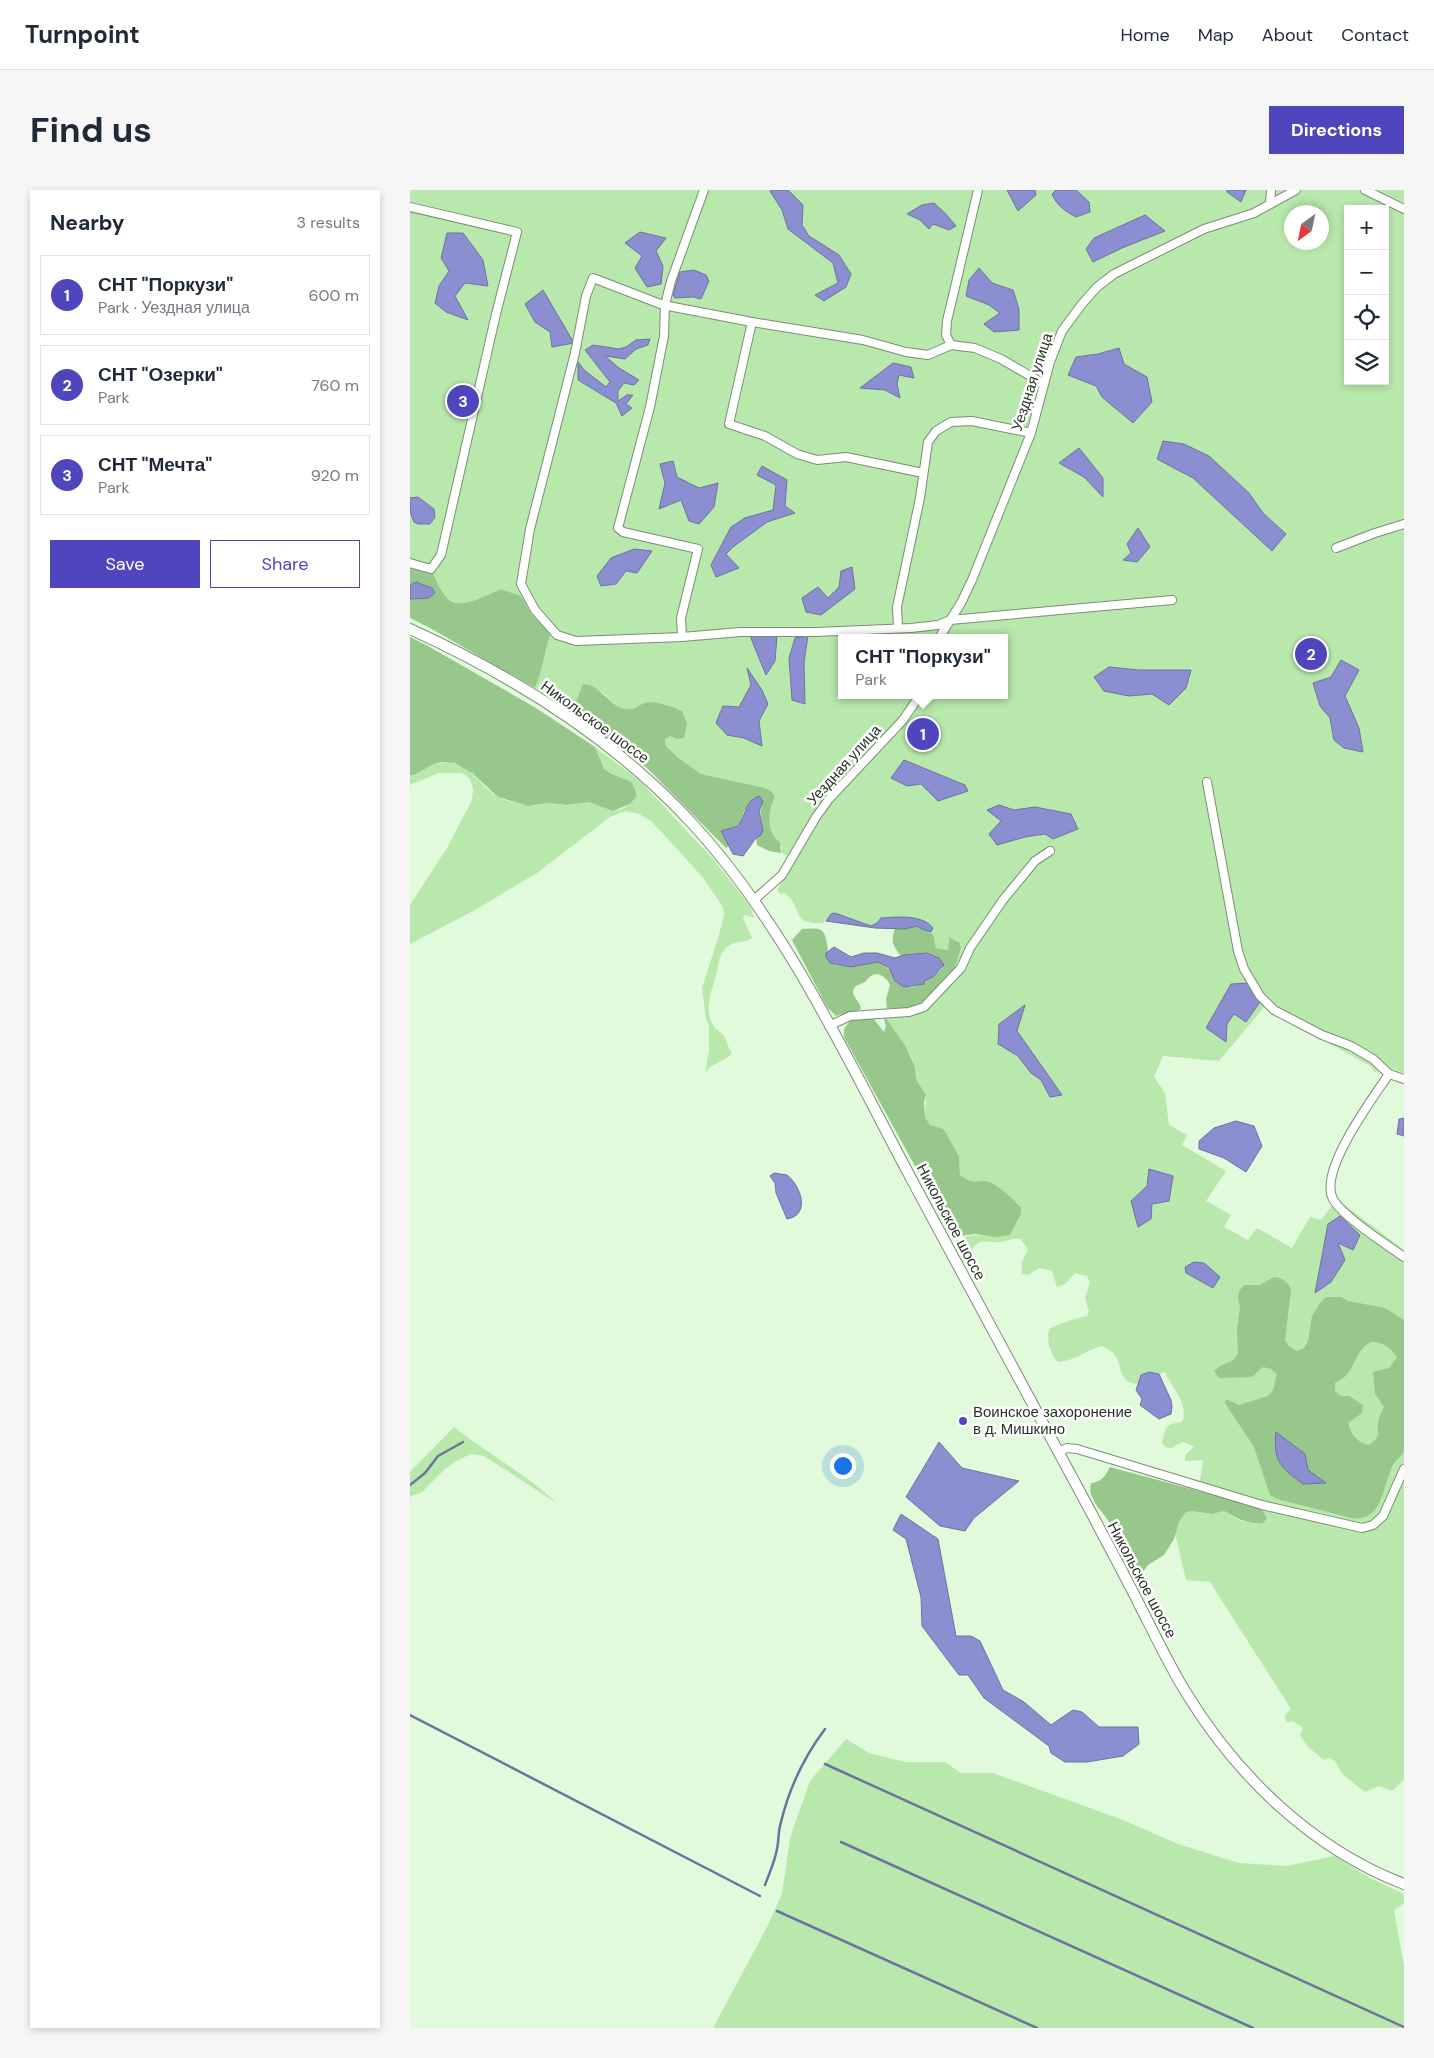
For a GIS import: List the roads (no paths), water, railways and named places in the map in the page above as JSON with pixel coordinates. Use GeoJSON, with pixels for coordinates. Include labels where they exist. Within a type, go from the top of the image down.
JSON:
{"type":"FeatureCollection","features":[{"type":"Feature","properties":{"kind":"main road","name":"Никольское шоссе"},"geometry":{"type":"LineString","coordinates":[[410,629],[436,641],[542,701],[584,729],[630,763],[687,818],[722,857],[754,900],[794,964],[829,1026],[1185,1691],[1228,1752],[1258,1786],[1302,1825],[1370,1870],[1404,1884]]}},
{"type":"Feature","properties":{"kind":"street"},"geometry":{"type":"LineString","coordinates":[[682,637],[681,618],[698,549],[623,532],[618,528],[650,407],[664,336],[665,305],[680,254],[704,190]]}},
{"type":"Feature","properties":{"kind":"street"},"geometry":{"type":"LineString","coordinates":[[951,345],[946,335],[947,321],[978,190]]}},
{"type":"Feature","properties":{"kind":"street"},"geometry":{"type":"LineString","coordinates":[[1270,190],[1270,204]]}},
{"type":"Feature","properties":{"kind":"street"},"geometry":{"type":"LineString","coordinates":[[1365,190],[1404,208]]}},
{"type":"Feature","properties":{"kind":"street","name":"Уездная улица"},"geometry":{"type":"LineString","coordinates":[[941,634],[961,603],[972,580],[1031,433],[1050,362],[1062,331],[1097,287],[1114,274],[1204,229],[1254,213],[1295,191]]}},
{"type":"Feature","properties":{"kind":"street"},"geometry":{"type":"LineString","coordinates":[[410,207],[517,232],[496,314],[441,555],[431,569],[410,563]]}},
{"type":"Feature","properties":{"kind":"street"},"geometry":{"type":"LineString","coordinates":[[1044,384],[1001,359],[976,348],[951,345],[928,355],[906,352],[863,340],[752,322],[665,305],[593,278],[586,296],[575,353],[530,530],[521,584],[535,610],[557,635],[576,641],[682,637],[740,632],[816,632],[898,628],[938,625],[950,620],[1172,600]]}},
{"type":"Feature","properties":{"kind":"street"},"geometry":{"type":"LineString","coordinates":[[752,322],[729,424],[765,436],[797,454],[817,460],[846,456],[923,473]]}},
{"type":"Feature","properties":{"kind":"street"},"geometry":{"type":"LineString","coordinates":[[898,628],[897,607],[920,498],[928,442],[936,431],[951,422],[972,421],[1031,433]]}},
{"type":"Feature","properties":{"kind":"street"},"geometry":{"type":"LineString","coordinates":[[1336,548],[1404,524]]}},
{"type":"Feature","properties":{"kind":"street","name":"Уездная улица"},"geometry":{"type":"LineString","coordinates":[[754,900],[782,875],[829,798],[903,720],[917,699]]}},
{"type":"Feature","properties":{"kind":"street"},"geometry":{"type":"LineString","coordinates":[[1207,782],[1238,951],[1244,970],[1260,996],[1274,1010],[1322,1035],[1358,1050],[1389,1074],[1404,1079]]}},
{"type":"Feature","properties":{"kind":"street"},"geometry":{"type":"LineString","coordinates":[[829,1026],[850,1016],[909,1012],[924,1007],[961,968],[970,948],[1003,900],[1035,862],[1050,850]]}},
{"type":"Feature","properties":{"kind":"street"},"geometry":{"type":"LineString","coordinates":[[1389,1074],[1335,1163],[1331,1186],[1332,1199],[1346,1214],[1404,1257]]}},
{"type":"Feature","properties":{"kind":"street"},"geometry":{"type":"LineString","coordinates":[[1058,1452],[1067,1448],[1077,1449],[1262,1504],[1362,1528],[1373,1525],[1383,1516],[1404,1469]]}},
{"type":"Feature","properties":{"kind":"water"},"geometry":{"type":"Polygon","coordinates":[[[788,190],[803,205],[802,225],[809,236],[839,255],[851,274],[846,287],[824,301],[815,295],[838,283],[833,263],[788,229],[782,210],[770,191],[788,190]]]}},
{"type":"Feature","properties":{"kind":"water"},"geometry":{"type":"Polygon","coordinates":[[[1007,190],[1035,190],[1036,195],[1018,211],[1007,190]]]}},
{"type":"Feature","properties":{"kind":"water"},"geometry":{"type":"Polygon","coordinates":[[[1056,190],[1076,190],[1089,202],[1090,212],[1076,217],[1068,213],[1054,198],[1052,194],[1056,190]]]}},
{"type":"Feature","properties":{"kind":"water"},"geometry":{"type":"Polygon","coordinates":[[[1227,190],[1246,190],[1241,202],[1227,192],[1227,190]]]}},
{"type":"Feature","properties":{"kind":"water"},"geometry":{"type":"Polygon","coordinates":[[[934,203],[956,226],[949,230],[933,224],[929,229],[920,220],[907,214],[922,205],[934,203]]]}},
{"type":"Feature","properties":{"kind":"water"},"geometry":{"type":"Polygon","coordinates":[[[1145,215],[1165,231],[1093,262],[1086,249],[1094,238],[1145,215]]]}},
{"type":"Feature","properties":{"kind":"water"},"geometry":{"type":"Polygon","coordinates":[[[640,232],[666,238],[656,251],[663,266],[661,284],[647,287],[635,268],[642,256],[625,243],[640,232]]]}},
{"type":"Feature","properties":{"kind":"water"},"geometry":{"type":"Polygon","coordinates":[[[447,233],[463,233],[483,260],[488,286],[465,283],[455,296],[468,320],[446,312],[435,303],[439,286],[449,271],[441,258],[447,233]]]}},
{"type":"Feature","properties":{"kind":"water"},"geometry":{"type":"Polygon","coordinates":[[[979,268],[992,283],[1013,290],[1019,309],[1019,330],[994,332],[984,324],[1000,313],[989,305],[966,296],[969,280],[979,268]]]}},
{"type":"Feature","properties":{"kind":"water"},"geometry":{"type":"Polygon","coordinates":[[[694,270],[706,275],[709,281],[701,299],[693,297],[675,298],[673,294],[680,272],[694,270]]]}},
{"type":"Feature","properties":{"kind":"water"},"geometry":{"type":"Polygon","coordinates":[[[543,290],[574,343],[552,347],[550,332],[535,322],[525,304],[543,290]]]}},
{"type":"Feature","properties":{"kind":"water"},"geometry":{"type":"Polygon","coordinates":[[[650,339],[648,345],[636,349],[625,359],[605,356],[619,368],[639,380],[634,385],[624,383],[618,391],[618,401],[627,395],[633,395],[626,404],[632,408],[622,416],[616,403],[578,380],[578,362],[584,370],[606,387],[610,382],[585,350],[593,345],[619,349],[626,347],[636,340],[650,339]]]}},
{"type":"Feature","properties":{"kind":"water"},"geometry":{"type":"Polygon","coordinates":[[[1119,348],[1124,364],[1147,377],[1152,402],[1133,423],[1102,397],[1096,386],[1068,375],[1076,357],[1098,354],[1119,348]]]}},
{"type":"Feature","properties":{"kind":"water"},"geometry":{"type":"Polygon","coordinates":[[[893,363],[911,367],[914,378],[899,375],[897,384],[900,398],[885,390],[860,388],[893,363]]]}},
{"type":"Feature","properties":{"kind":"water"},"geometry":{"type":"Polygon","coordinates":[[[1163,441],[1184,444],[1209,456],[1249,493],[1263,513],[1286,534],[1272,551],[1193,478],[1157,459],[1163,441]]]}},
{"type":"Feature","properties":{"kind":"water"},"geometry":{"type":"Polygon","coordinates":[[[1079,448],[1103,478],[1103,497],[1084,477],[1059,463],[1079,448]]]}},
{"type":"Feature","properties":{"kind":"water"},"geometry":{"type":"Polygon","coordinates":[[[673,461],[677,477],[699,488],[718,483],[714,507],[699,524],[689,521],[681,500],[659,509],[665,483],[660,464],[673,461]]]}},
{"type":"Feature","properties":{"kind":"water"},"geometry":{"type":"Polygon","coordinates":[[[762,466],[787,480],[785,506],[795,513],[767,522],[733,547],[726,554],[739,568],[716,577],[711,565],[731,527],[745,518],[773,510],[776,485],[757,475],[762,466]]]}},
{"type":"Feature","properties":{"kind":"water"},"geometry":{"type":"Polygon","coordinates":[[[418,497],[434,509],[435,517],[430,524],[414,522],[410,512],[410,498],[418,497]]]}},
{"type":"Feature","properties":{"kind":"water"},"geometry":{"type":"Polygon","coordinates":[[[1138,528],[1150,547],[1137,562],[1123,560],[1131,553],[1127,544],[1138,528]]]}},
{"type":"Feature","properties":{"kind":"water"},"geometry":{"type":"Polygon","coordinates":[[[634,549],[652,551],[637,573],[626,571],[616,584],[601,586],[597,576],[611,558],[634,549]]]}},
{"type":"Feature","properties":{"kind":"water"},"geometry":{"type":"Polygon","coordinates":[[[852,567],[855,589],[821,615],[806,612],[802,598],[818,587],[828,598],[839,587],[841,571],[852,567]]]}},
{"type":"Feature","properties":{"kind":"water"},"geometry":{"type":"Polygon","coordinates":[[[416,582],[432,588],[435,593],[428,598],[410,599],[410,585],[416,582]]]}},
{"type":"Feature","properties":{"kind":"water"},"geometry":{"type":"Polygon","coordinates":[[[750,636],[777,636],[775,661],[766,675],[750,636]]]}},
{"type":"Feature","properties":{"kind":"water"},"geometry":{"type":"Polygon","coordinates":[[[808,636],[804,662],[805,704],[792,700],[789,658],[795,638],[808,636]]]}},
{"type":"Feature","properties":{"kind":"water"},"geometry":{"type":"Polygon","coordinates":[[[1341,660],[1359,670],[1345,696],[1359,728],[1363,752],[1344,748],[1334,740],[1330,718],[1320,706],[1313,683],[1331,677],[1341,660]]]}},
{"type":"Feature","properties":{"kind":"water"},"geometry":{"type":"Polygon","coordinates":[[[1109,667],[1139,670],[1191,670],[1186,688],[1169,705],[1152,694],[1129,696],[1104,691],[1094,677],[1109,667]]]}},
{"type":"Feature","properties":{"kind":"water"},"geometry":{"type":"Polygon","coordinates":[[[747,668],[762,690],[768,704],[759,721],[762,746],[744,738],[727,735],[716,723],[723,706],[739,707],[751,685],[747,668]]]}},
{"type":"Feature","properties":{"kind":"water"},"geometry":{"type":"Polygon","coordinates":[[[904,760],[965,785],[968,791],[938,801],[921,784],[907,786],[891,778],[904,760]]]}},
{"type":"Feature","properties":{"kind":"water"},"geometry":{"type":"Polygon","coordinates":[[[759,796],[763,801],[759,812],[763,830],[761,835],[756,838],[743,856],[733,854],[721,831],[738,826],[748,805],[754,798],[759,796]]]}},
{"type":"Feature","properties":{"kind":"water"},"geometry":{"type":"Polygon","coordinates":[[[999,805],[1014,810],[1035,807],[1071,814],[1078,829],[1053,839],[1045,834],[1025,837],[997,845],[989,834],[1001,821],[987,810],[999,805]]]}},
{"type":"Feature","properties":{"kind":"water"},"geometry":{"type":"Polygon","coordinates":[[[835,913],[871,926],[881,918],[901,917],[922,920],[933,928],[931,932],[917,926],[905,929],[875,928],[826,921],[831,914],[835,913]]]}},
{"type":"Feature","properties":{"kind":"water"},"geometry":{"type":"Polygon","coordinates":[[[834,947],[851,957],[864,953],[877,953],[895,958],[904,955],[927,953],[939,958],[944,965],[933,977],[924,981],[924,984],[904,987],[895,981],[889,968],[878,962],[851,967],[830,963],[826,953],[834,947]]]}},
{"type":"Feature","properties":{"kind":"water"},"geometry":{"type":"Polygon","coordinates":[[[1249,983],[1260,1002],[1246,1022],[1234,1014],[1227,1024],[1226,1042],[1206,1028],[1231,984],[1249,983]]]}},
{"type":"Feature","properties":{"kind":"water"},"geometry":{"type":"Polygon","coordinates":[[[1025,1005],[1017,1031],[1062,1095],[1050,1097],[1041,1080],[1031,1073],[1018,1056],[998,1044],[999,1024],[1025,1005]]]}},
{"type":"Feature","properties":{"kind":"water"},"geometry":{"type":"Polygon","coordinates":[[[1404,1118],[1404,1136],[1397,1134],[1399,1119],[1404,1118]]]}},
{"type":"Feature","properties":{"kind":"water"},"geometry":{"type":"Polygon","coordinates":[[[1236,1121],[1254,1126],[1262,1146],[1246,1172],[1224,1158],[1199,1149],[1199,1141],[1214,1128],[1236,1121]]]}},
{"type":"Feature","properties":{"kind":"water"},"geometry":{"type":"Polygon","coordinates":[[[1149,1169],[1173,1176],[1169,1201],[1152,1204],[1151,1219],[1138,1227],[1131,1201],[1147,1186],[1149,1169]]]}},
{"type":"Feature","properties":{"kind":"water"},"geometry":{"type":"Polygon","coordinates":[[[774,1173],[787,1175],[792,1180],[801,1200],[799,1212],[787,1219],[776,1193],[775,1183],[770,1176],[774,1173]]]}},
{"type":"Feature","properties":{"kind":"water"},"geometry":{"type":"Polygon","coordinates":[[[1340,1216],[1360,1235],[1353,1250],[1338,1243],[1345,1260],[1331,1282],[1315,1293],[1328,1224],[1340,1216]]]}},
{"type":"Feature","properties":{"kind":"water"},"geometry":{"type":"Polygon","coordinates":[[[1194,1262],[1204,1263],[1220,1277],[1213,1288],[1186,1273],[1185,1267],[1194,1262]]]}},
{"type":"Feature","properties":{"kind":"water"},"geometry":{"type":"Polygon","coordinates":[[[1149,1372],[1159,1374],[1171,1400],[1171,1414],[1159,1419],[1140,1405],[1142,1399],[1136,1390],[1141,1375],[1149,1372]]]}},
{"type":"Feature","properties":{"kind":"water"},"geometry":{"type":"Polygon","coordinates":[[[1276,1432],[1305,1454],[1308,1470],[1326,1483],[1303,1484],[1284,1468],[1277,1457],[1276,1432]]]}},
{"type":"Feature","properties":{"kind":"water"},"geometry":{"type":"Polygon","coordinates":[[[939,1442],[962,1468],[1019,1481],[974,1518],[965,1531],[940,1526],[906,1497],[939,1442]]]}},
{"type":"Feature","properties":{"kind":"water"},"geometry":{"type":"Polygon","coordinates":[[[901,1514],[938,1539],[956,1636],[971,1636],[980,1641],[1003,1690],[1024,1702],[1051,1725],[1073,1710],[1082,1712],[1099,1727],[1138,1727],[1139,1744],[1123,1756],[1087,1762],[1065,1762],[1051,1753],[1049,1746],[984,1698],[968,1675],[959,1675],[922,1626],[921,1597],[906,1539],[893,1530],[901,1514]]]}},
{"type":"Feature","properties":{"kind":"waterway"},"geometry":{"type":"LineString","coordinates":[[410,1485],[425,1473],[438,1456],[463,1442]]}},
{"type":"Feature","properties":{"kind":"waterway"},"geometry":{"type":"LineString","coordinates":[[410,1715],[760,1896]]}},
{"type":"Feature","properties":{"kind":"waterway"},"geometry":{"type":"LineString","coordinates":[[765,1885],[775,1858],[780,1825],[793,1785],[810,1751],[825,1729]]}},
{"type":"Feature","properties":{"kind":"waterway"},"geometry":{"type":"LineString","coordinates":[[825,1764],[1404,2027]]}},
{"type":"Feature","properties":{"kind":"waterway"},"geometry":{"type":"LineString","coordinates":[[841,1842],[1253,2028]]}},
{"type":"Feature","properties":{"kind":"waterway"},"geometry":{"type":"LineString","coordinates":[[777,1911],[1037,2028]]}},
{"type":"Feature","properties":{"kind":"place","name":"СНТ \"Мечта\""},"geometry":{"type":"Point","coordinates":[463,401]}},
{"type":"Feature","properties":{"kind":"place","name":"СНТ \"Озерки\""},"geometry":{"type":"Point","coordinates":[1311,654]}},
{"type":"Feature","properties":{"kind":"place","name":"СНТ \"Поркузи\""},"geometry":{"type":"Point","coordinates":[923,734]}},
{"type":"Feature","properties":{"kind":"place","name":"Воинское захоронение в д. Мишкино"},"geometry":{"type":"Point","coordinates":[963,1421]}}]}
